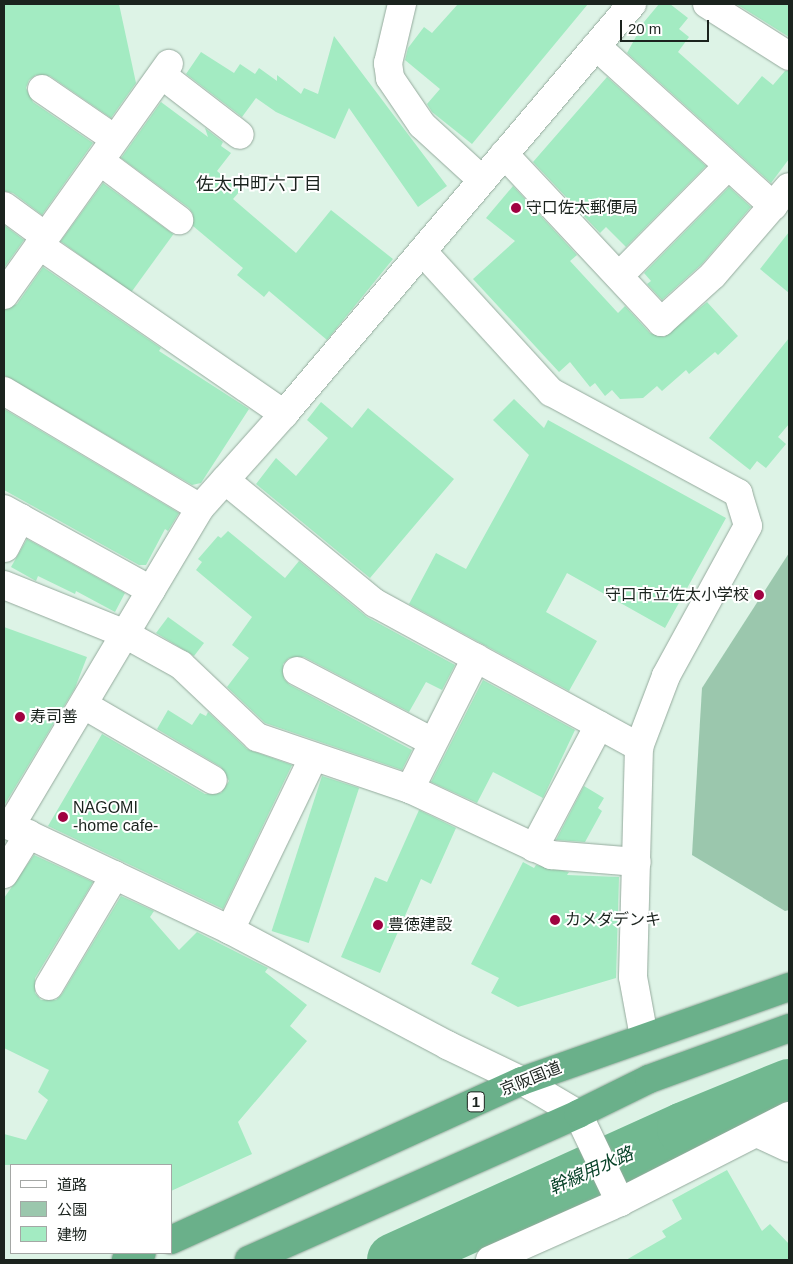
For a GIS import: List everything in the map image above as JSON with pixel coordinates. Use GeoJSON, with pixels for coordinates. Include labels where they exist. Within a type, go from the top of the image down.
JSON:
{"type":"FeatureCollection","features":[{"type":"Feature","properties":{"kind":"highway","name":"京阪国道"},"geometry":{"type":"LineString","coordinates":[[172,1240],[522,1080],[789,988]]}},
{"type":"Feature","properties":{"kind":"highway"},"geometry":{"type":"LineString","coordinates":[[249,1260],[578,1114],[649,1079],[789,1028]]}},
{"type":"Feature","properties":{"kind":"highway"},"geometry":{"type":"LineString","coordinates":[[126,1260],[140,1254]]}},
{"type":"Feature","properties":{"kind":"street"},"geometry":{"type":"LineString","coordinates":[[4,874],[15,828],[125,634],[200,508],[284,414],[423,252],[632,4]]}},
{"type":"Feature","properties":{"kind":"street"},"geometry":{"type":"LineString","coordinates":[[707,4],[789,56]]}},
{"type":"Feature","properties":{"kind":"street"},"geometry":{"type":"LineString","coordinates":[[408,6],[388,62],[390,78],[422,126],[482,180]]}},
{"type":"Feature","properties":{"kind":"street"},"geometry":{"type":"LineString","coordinates":[[504,154],[661,322],[713,275],[781,196],[728,166],[596,46]]}},
{"type":"Feature","properties":{"kind":"street"},"geometry":{"type":"LineString","coordinates":[[4,295],[166,69],[240,135]]}},
{"type":"Feature","properties":{"kind":"street"},"geometry":{"type":"LineString","coordinates":[[42,89],[179,220]]}},
{"type":"Feature","properties":{"kind":"street"},"geometry":{"type":"LineString","coordinates":[[619,276],[728,166]]}},
{"type":"Feature","properties":{"kind":"street"},"geometry":{"type":"LineString","coordinates":[[4,206],[42,240],[284,414]]}},
{"type":"Feature","properties":{"kind":"street"},"geometry":{"type":"LineString","coordinates":[[423,252],[551,392],[738,493],[748,526],[666,676],[639,747],[635,807],[637,862],[633,977],[644,1037]]}},
{"type":"Feature","properties":{"kind":"street"},"geometry":{"type":"LineString","coordinates":[[4,391],[200,508]]}},
{"type":"Feature","properties":{"kind":"street"},"geometry":{"type":"LineString","coordinates":[[225,480],[375,604],[639,747]]}},
{"type":"Feature","properties":{"kind":"street"},"geometry":{"type":"LineString","coordinates":[[5,548],[12,514],[152,590]]}},
{"type":"Feature","properties":{"kind":"street"},"geometry":{"type":"LineString","coordinates":[[4,584],[125,634],[181,665],[257,736],[313,758],[410,789],[551,855],[637,862]]}},
{"type":"Feature","properties":{"kind":"street"},"geometry":{"type":"LineString","coordinates":[[410,789],[476,658]]}},
{"type":"Feature","properties":{"kind":"street"},"geometry":{"type":"LineString","coordinates":[[297,671],[433,742]]}},
{"type":"Feature","properties":{"kind":"street"},"geometry":{"type":"LineString","coordinates":[[84,705],[213,780]]}},
{"type":"Feature","properties":{"kind":"street"},"geometry":{"type":"LineString","coordinates":[[534,848],[599,725]]}},
{"type":"Feature","properties":{"kind":"street"},"geometry":{"type":"LineString","coordinates":[[230,930],[313,758]]}},
{"type":"Feature","properties":{"kind":"street"},"geometry":{"type":"LineString","coordinates":[[15,828],[230,930],[447,1045],[522,1080],[578,1114],[615,1191]]}},
{"type":"Feature","properties":{"kind":"street"},"geometry":{"type":"LineString","coordinates":[[49,986],[115,875]]}},
{"type":"Feature","properties":{"kind":"street"},"geometry":{"type":"LineString","coordinates":[[490,1260],[615,1191],[757,1133],[789,1116]]}},
{"type":"Feature","properties":{"kind":"street"},"geometry":{"type":"LineString","coordinates":[[757,1133],[789,1148]]}},
{"type":"Feature","properties":{"kind":"green space"},"geometry":{"type":"Polygon","coordinates":[[[789,553],[789,910],[785,911],[692,855],[702,688],[789,553]]]}},
{"type":"Feature","properties":{"kind":"building"},"geometry":{"type":"Polygon","coordinates":[[[4,4],[119,4],[136,83],[111,118],[50,76],[36,75],[29,80],[26,88],[33,102],[93,143],[42,215],[13,193],[4,191],[4,4]]]}},
{"type":"Feature","properties":{"kind":"building"},"geometry":{"type":"Polygon","coordinates":[[[458,4],[588,4],[472,144],[432,112],[427,104],[440,89],[405,60],[408,48],[424,27],[432,33],[458,4]]]}},
{"type":"Feature","properties":{"kind":"building"},"geometry":{"type":"Polygon","coordinates":[[[659,4],[670,4],[688,18],[679,29],[689,37],[678,52],[738,105],[762,76],[773,85],[785,71],[789,71],[789,159],[771,183],[627,53],[644,22],[659,4]]]}},
{"type":"Feature","properties":{"kind":"building"},"geometry":{"type":"Polygon","coordinates":[[[736,4],[789,4],[789,37],[746,10],[736,4]]]}},
{"type":"Feature","properties":{"kind":"building"},"geometry":{"type":"Polygon","coordinates":[[[334,36],[447,186],[418,207],[349,108],[335,139],[276,112],[256,98],[242,117],[186,74],[201,52],[234,73],[240,64],[255,74],[259,68],[277,81],[277,75],[301,94],[304,88],[318,94],[334,36]]]}},
{"type":"Feature","properties":{"kind":"building"},"geometry":{"type":"Polygon","coordinates":[[[607,77],[706,166],[626,247],[606,227],[600,233],[533,162],[607,77]]]}},
{"type":"Feature","properties":{"kind":"building"},"geometry":{"type":"Polygon","coordinates":[[[161,102],[208,137],[205,128],[223,142],[221,146],[231,153],[217,171],[240,191],[233,199],[296,253],[331,210],[393,259],[327,340],[269,291],[264,297],[237,275],[243,268],[193,226],[193,214],[189,208],[121,158],[161,102]]]}},
{"type":"Feature","properties":{"kind":"building"},"geometry":{"type":"Polygon","coordinates":[[[103,183],[173,234],[131,292],[61,241],[103,183]]]}},
{"type":"Feature","properties":{"kind":"building"},"geometry":{"type":"Polygon","coordinates":[[[513,186],[577,255],[570,261],[618,313],[625,306],[650,333],[664,337],[707,302],[738,336],[718,355],[715,352],[689,374],[686,370],[662,391],[657,386],[643,398],[620,399],[612,390],[605,396],[595,383],[590,387],[570,362],[559,372],[473,279],[515,241],[486,218],[513,186]]]}},
{"type":"Feature","properties":{"kind":"building"},"geometry":{"type":"Polygon","coordinates":[[[729,187],[751,207],[702,264],[662,300],[647,284],[651,281],[644,273],[729,187]]]}},
{"type":"Feature","properties":{"kind":"building"},"geometry":{"type":"Polygon","coordinates":[[[4,225],[24,240],[4,268],[4,225]]]}},
{"type":"Feature","properties":{"kind":"building"},"geometry":{"type":"Polygon","coordinates":[[[789,232],[789,293],[760,269],[789,232]]]}},
{"type":"Feature","properties":{"kind":"building"},"geometry":{"type":"Polygon","coordinates":[[[43,267],[161,348],[159,351],[249,409],[201,483],[192,485],[4,375],[4,310],[17,304],[43,267]]]}},
{"type":"Feature","properties":{"kind":"building"},"geometry":{"type":"Polygon","coordinates":[[[789,338],[789,424],[778,437],[786,444],[766,468],[757,461],[750,470],[709,438],[789,338]]]}},
{"type":"Feature","properties":{"kind":"building"},"geometry":{"type":"Polygon","coordinates":[[[514,399],[544,428],[548,420],[726,518],[665,628],[567,573],[546,612],[597,641],[569,691],[409,604],[436,553],[466,569],[529,455],[493,420],[514,399]]]}},
{"type":"Feature","properties":{"kind":"building"},"geometry":{"type":"Polygon","coordinates":[[[321,402],[352,428],[368,408],[454,479],[370,578],[256,484],[276,458],[296,476],[328,438],[307,420],[321,402]]]}},
{"type":"Feature","properties":{"kind":"building"},"geometry":{"type":"Polygon","coordinates":[[[4,409],[179,513],[168,531],[165,529],[146,565],[139,565],[4,490],[4,409]]]}},
{"type":"Feature","properties":{"kind":"building"},"geometry":{"type":"Polygon","coordinates":[[[228,531],[285,578],[299,561],[367,617],[455,665],[442,690],[426,682],[409,712],[304,657],[289,658],[283,664],[284,679],[290,685],[412,750],[402,770],[265,723],[227,687],[249,658],[232,645],[252,617],[196,570],[202,562],[198,559],[218,536],[221,538],[228,531]]]}},
{"type":"Feature","properties":{"kind":"building"},"geometry":{"type":"Polygon","coordinates":[[[27,539],[125,593],[115,612],[76,591],[75,594],[38,576],[36,581],[11,567],[27,539]]]}},
{"type":"Feature","properties":{"kind":"building"},"geometry":{"type":"Polygon","coordinates":[[[168,617],[204,643],[194,656],[156,633],[168,617]]]}},
{"type":"Feature","properties":{"kind":"building"},"geometry":{"type":"Polygon","coordinates":[[[4,627],[87,657],[75,688],[5,804],[4,627]]]}},
{"type":"Feature","properties":{"kind":"building"},"geometry":{"type":"Polygon","coordinates":[[[483,680],[575,730],[543,798],[493,772],[477,803],[431,782],[483,680]]]}},
{"type":"Feature","properties":{"kind":"building"},"geometry":{"type":"Polygon","coordinates":[[[168,710],[192,725],[200,713],[206,716],[208,712],[247,749],[292,765],[223,909],[48,826],[102,734],[205,794],[221,793],[229,781],[221,767],[157,729],[168,710]]]}},
{"type":"Feature","properties":{"kind":"building"},"geometry":{"type":"Polygon","coordinates":[[[322,776],[359,788],[309,943],[272,931],[322,776]]]}},
{"type":"Feature","properties":{"kind":"building"},"geometry":{"type":"Polygon","coordinates":[[[584,786],[604,798],[598,808],[602,811],[585,842],[556,840],[584,786]]]}},
{"type":"Feature","properties":{"kind":"building"},"geometry":{"type":"Polygon","coordinates":[[[419,810],[456,828],[431,884],[421,879],[380,973],[341,957],[375,877],[387,882],[419,810]]]}},
{"type":"Feature","properties":{"kind":"building"},"geometry":{"type":"Polygon","coordinates":[[[34,855],[93,882],[35,978],[35,993],[41,1000],[56,1000],[62,994],[121,896],[154,911],[150,917],[179,950],[197,932],[268,968],[265,972],[307,1005],[290,1026],[307,1041],[238,1122],[252,1154],[172,1191],[172,1164],[4,1165],[4,1134],[26,1140],[48,1100],[38,1092],[49,1070],[4,1048],[4,898],[34,855]]]}},
{"type":"Feature","properties":{"kind":"building","name":"カメダデンキ"},"geometry":{"type":"Polygon","coordinates":[[[523,862],[534,868],[536,865],[569,872],[567,875],[619,877],[616,978],[518,1007],[491,993],[499,978],[471,964],[523,862]]]}},
{"type":"Feature","properties":{"kind":"building"},"geometry":{"type":"Polygon","coordinates":[[[727,1170],[762,1231],[770,1224],[789,1244],[789,1260],[626,1260],[666,1237],[662,1231],[682,1219],[672,1200],[727,1170]]]}},
{"type":"Feature","properties":{"kind":"waterway","name":"幹線用水路"},"geometry":{"type":"LineString","coordinates":[[394,1260],[684,1129],[789,1086]]}},
{"type":"Feature","properties":{"kind":"place","name":"守口佐太郵便局"},"geometry":{"type":"Point","coordinates":[516,208]}},
{"type":"Feature","properties":{"kind":"place","name":"守口市立佐太小学校"},"geometry":{"type":"Point","coordinates":[759,595]}},
{"type":"Feature","properties":{"kind":"place","name":"寿司善"},"geometry":{"type":"Point","coordinates":[20,717]}},
{"type":"Feature","properties":{"kind":"place","name":"NAGOMI -home cafe-"},"geometry":{"type":"Point","coordinates":[63,817]}},
{"type":"Feature","properties":{"kind":"place","name":"カメダデンキ"},"geometry":{"type":"Point","coordinates":[555,920]}},
{"type":"Feature","properties":{"kind":"place","name":"豊徳建設"},"geometry":{"type":"Point","coordinates":[378,925]}},
{"type":"Feature","properties":{"kind":"district","name":"佐太中町六丁目"},"geometry":{"type":"Point","coordinates":[259,184]}}]}
